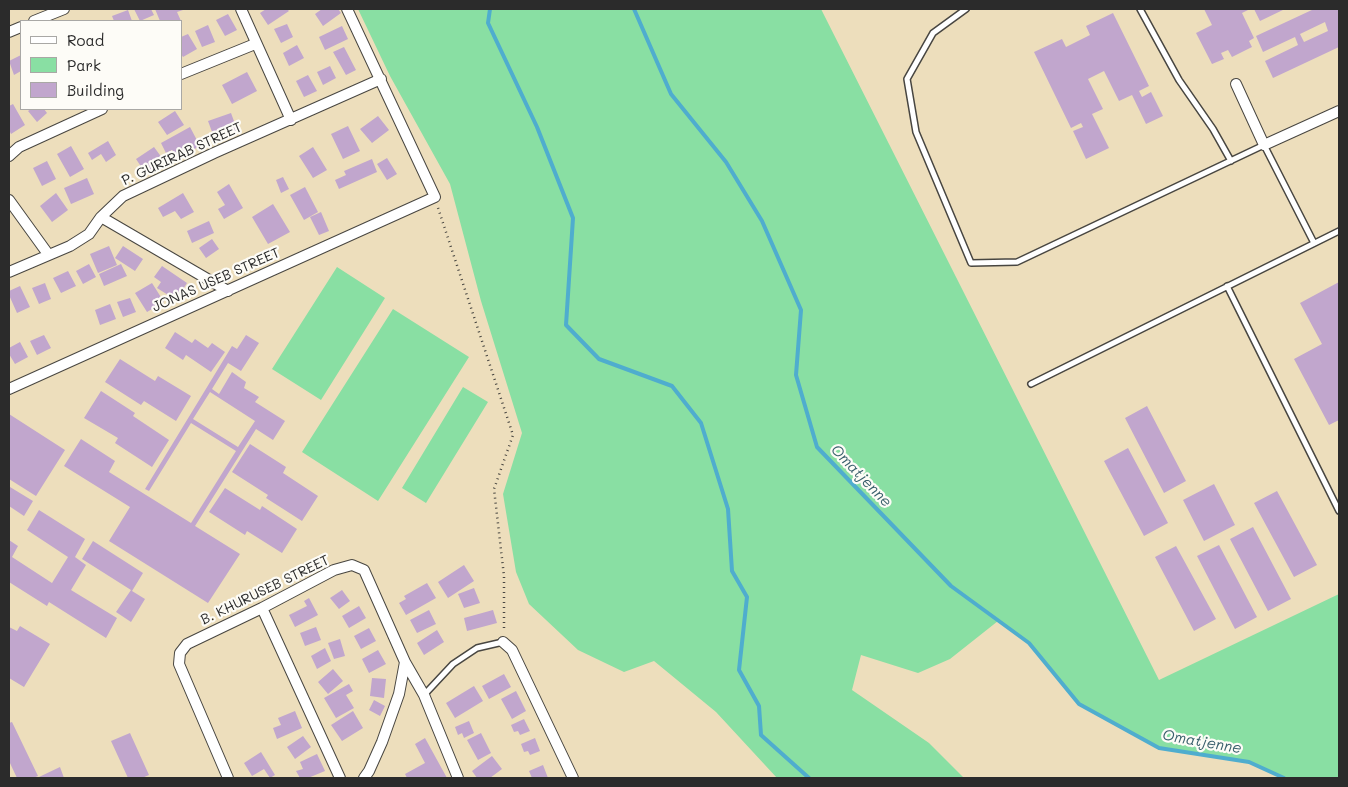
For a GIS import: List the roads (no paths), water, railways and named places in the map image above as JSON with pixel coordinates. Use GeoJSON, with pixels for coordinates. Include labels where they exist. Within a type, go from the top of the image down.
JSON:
{"type":"FeatureCollection","features":[{"type":"Feature","properties":{"kind":"street"},"geometry":{"type":"LineString","coordinates":[[36,20],[64,9]]}},
{"type":"Feature","properties":{"kind":"street"},"geometry":{"type":"LineString","coordinates":[[240,9],[291,120]]}},
{"type":"Feature","properties":{"kind":"street"},"geometry":{"type":"LineString","coordinates":[[347,9],[381,79]]}},
{"type":"Feature","properties":{"kind":"street"},"geometry":{"type":"LineString","coordinates":[[182,74],[255,44]]}},
{"type":"Feature","properties":{"kind":"street","name":"P. GURIRAB STREET"},"geometry":{"type":"LineString","coordinates":[[9,272],[70,246],[89,234],[101,217],[123,196],[214,153],[381,79]]}},
{"type":"Feature","properties":{"kind":"street","name":"JONAS USEB STREET"},"geometry":{"type":"LineString","coordinates":[[9,389],[435,197],[381,79]]}},
{"type":"Feature","properties":{"kind":"street"},"geometry":{"type":"LineString","coordinates":[[1236,84],[1264,145],[1339,111]]}},
{"type":"Feature","properties":{"kind":"street"},"geometry":{"type":"LineString","coordinates":[[9,156],[19,147],[100,110]]}},
{"type":"Feature","properties":{"kind":"street"},"geometry":{"type":"LineString","coordinates":[[9,200],[48,254]]}},
{"type":"Feature","properties":{"kind":"street"},"geometry":{"type":"LineString","coordinates":[[101,217],[228,291]]}},
{"type":"Feature","properties":{"kind":"street","name":"B. KHURUSEB STREET"},"geometry":{"type":"LineString","coordinates":[[228,778],[179,664],[180,653],[187,644],[262,608],[334,570],[352,565],[364,570],[405,662],[424,695],[458,778]]}},
{"type":"Feature","properties":{"kind":"street"},"geometry":{"type":"LineString","coordinates":[[262,608],[340,778]]}},
{"type":"Feature","properties":{"kind":"street"},"geometry":{"type":"LineString","coordinates":[[502,642],[512,650],[573,778]]}},
{"type":"Feature","properties":{"kind":"street"},"geometry":{"type":"LineString","coordinates":[[364,778],[382,742],[399,694],[405,662]]}},
{"type":"Feature","properties":{"kind":"lane"},"geometry":{"type":"LineString","coordinates":[[966,9],[933,33],[908,79],[916,132],[971,262],[1017,262],[1264,145],[1314,243]]}},
{"type":"Feature","properties":{"kind":"lane"},"geometry":{"type":"LineString","coordinates":[[1140,9],[1179,80],[1231,161]]}},
{"type":"Feature","properties":{"kind":"lane"},"geometry":{"type":"LineString","coordinates":[[1031,384],[1339,231]]}},
{"type":"Feature","properties":{"kind":"lane"},"geometry":{"type":"LineString","coordinates":[[1227,286],[1339,512]]}},
{"type":"Feature","properties":{"kind":"lane"},"geometry":{"type":"LineString","coordinates":[[424,695],[453,664],[477,648],[502,642]]}},
{"type":"Feature","properties":{"kind":"waterway"},"geometry":{"type":"LineString","coordinates":[[490,9],[488,23],[537,127],[573,218],[566,325],[599,359],[672,386],[701,423],[728,509],[732,571],[747,597],[739,670],[759,706],[761,735],[809,778]]}},
{"type":"Feature","properties":{"kind":"waterway","name":"Omatjenne"},"geometry":{"type":"LineString","coordinates":[[634,9],[671,94],[726,162],[762,221],[801,310],[796,375],[817,447],[951,586],[1029,643],[1079,704],[1159,748],[1249,762],[1284,778]]}}]}
